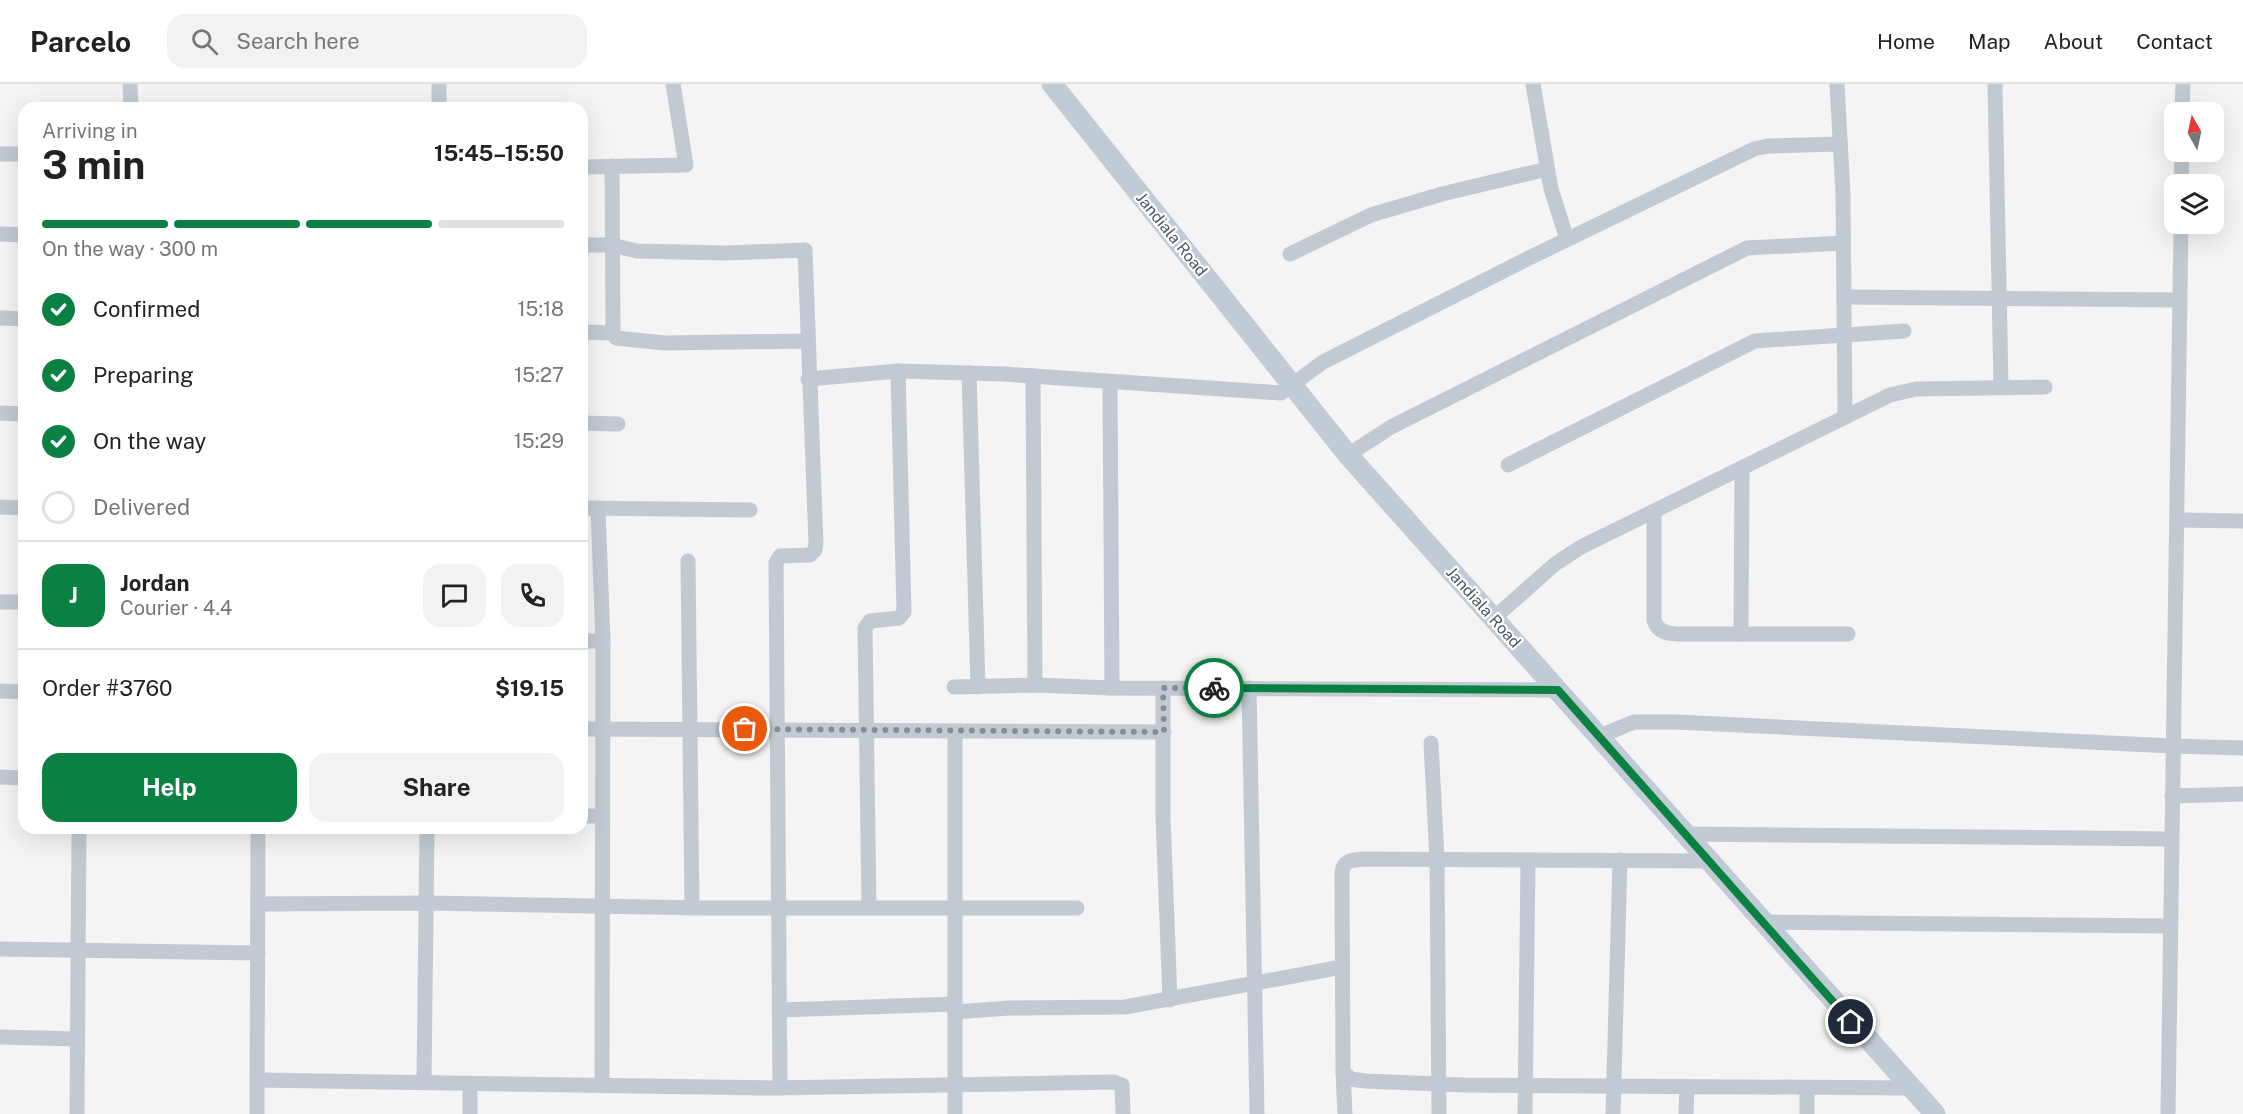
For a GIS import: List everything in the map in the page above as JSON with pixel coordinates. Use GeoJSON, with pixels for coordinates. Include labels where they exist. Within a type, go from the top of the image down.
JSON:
{"type":"FeatureCollection","features":[{"type":"Feature","properties":{"kind":"street"},"geometry":{"type":"LineString","coordinates":[[130,84],[130,102]]}},
{"type":"Feature","properties":{"kind":"street"},"geometry":{"type":"LineString","coordinates":[[439,84],[439,102]]}},
{"type":"Feature","properties":{"kind":"street"},"geometry":{"type":"LineString","coordinates":[[588,167],[686,165],[673,84]]}},
{"type":"Feature","properties":{"kind":"street"},"geometry":{"type":"LineString","coordinates":[[1533,84],[1551,189],[1567,239]]}},
{"type":"Feature","properties":{"kind":"street"},"geometry":{"type":"LineString","coordinates":[[1837,84],[1843,243],[1845,417]]}},
{"type":"Feature","properties":{"kind":"street"},"geometry":{"type":"LineString","coordinates":[[1995,84],[2001,387]]}},
{"type":"Feature","properties":{"kind":"street"},"geometry":{"type":"LineString","coordinates":[[2182,102],[2183,84]]}},
{"type":"Feature","properties":{"kind":"street","name":"Jandiala Road"},"geometry":{"type":"LineString","coordinates":[[1056,85],[1348,456],[1935,1114]]}},
{"type":"Feature","properties":{"kind":"street"},"geometry":{"type":"LineString","coordinates":[[808,379],[898,371],[969,373],[1281,393],[1323,362],[1567,239],[1754,149],[1768,146],[1840,144]]}},
{"type":"Feature","properties":{"kind":"street"},"geometry":{"type":"LineString","coordinates":[[0,154],[18,154]]}},
{"type":"Feature","properties":{"kind":"street"},"geometry":{"type":"LineString","coordinates":[[612,166],[612,333],[616,338],[664,343],[807,341]]}},
{"type":"Feature","properties":{"kind":"street"},"geometry":{"type":"LineString","coordinates":[[1290,254],[1371,215],[1442,194],[1547,169]]}},
{"type":"Feature","properties":{"kind":"street"},"geometry":{"type":"LineString","coordinates":[[0,234],[18,235]]}},
{"type":"Feature","properties":{"kind":"street"},"geometry":{"type":"LineString","coordinates":[[2168,1114],[2181,234]]}},
{"type":"Feature","properties":{"kind":"street"},"geometry":{"type":"LineString","coordinates":[[1348,456],[1391,427],[1747,248],[1843,243]]}},
{"type":"Feature","properties":{"kind":"street"},"geometry":{"type":"LineString","coordinates":[[588,245],[612,245],[624,250],[726,253],[805,250],[808,379],[816,544],[815,550],[810,555],[780,556],[776,562],[780,1088]]}},
{"type":"Feature","properties":{"kind":"street"},"geometry":{"type":"LineString","coordinates":[[1844,297],[2180,300]]}},
{"type":"Feature","properties":{"kind":"street"},"geometry":{"type":"LineString","coordinates":[[0,318],[18,319]]}},
{"type":"Feature","properties":{"kind":"street"},"geometry":{"type":"LineString","coordinates":[[1508,465],[1755,341],[1904,331]]}},
{"type":"Feature","properties":{"kind":"street"},"geometry":{"type":"LineString","coordinates":[[588,332],[612,333]]}},
{"type":"Feature","properties":{"kind":"street"},"geometry":{"type":"LineString","coordinates":[[869,908],[865,628],[870,621],[899,618],[904,612],[898,371]]}},
{"type":"Feature","properties":{"kind":"street"},"geometry":{"type":"LineString","coordinates":[[969,373],[978,687]]}},
{"type":"Feature","properties":{"kind":"street"},"geometry":{"type":"LineString","coordinates":[[1033,376],[1035,685]]}},
{"type":"Feature","properties":{"kind":"street"},"geometry":{"type":"LineString","coordinates":[[1110,382],[1112,688]]}},
{"type":"Feature","properties":{"kind":"street"},"geometry":{"type":"LineString","coordinates":[[1494,618],[1555,564],[1581,547],[1890,395],[1916,388],[2045,387]]}},
{"type":"Feature","properties":{"kind":"street"},"geometry":{"type":"LineString","coordinates":[[0,413],[18,414]]}},
{"type":"Feature","properties":{"kind":"street"},"geometry":{"type":"LineString","coordinates":[[588,423],[618,424]]}},
{"type":"Feature","properties":{"kind":"street"},"geometry":{"type":"LineString","coordinates":[[1741,633],[1742,468]]}},
{"type":"Feature","properties":{"kind":"street"},"geometry":{"type":"LineString","coordinates":[[0,507],[18,508]]}},
{"type":"Feature","properties":{"kind":"street"},"geometry":{"type":"LineString","coordinates":[[602,1085],[603,641],[590,508],[750,510]]}},
{"type":"Feature","properties":{"kind":"street"},"geometry":{"type":"LineString","coordinates":[[1654,511],[1654,620],[1658,628],[1670,633],[1687,634],[1848,634]]}},
{"type":"Feature","properties":{"kind":"street"},"geometry":{"type":"LineString","coordinates":[[2177,520],[2243,521]]}},
{"type":"Feature","properties":{"kind":"street"},"geometry":{"type":"LineString","coordinates":[[688,561],[692,908]]}},
{"type":"Feature","properties":{"kind":"street"},"geometry":{"type":"LineString","coordinates":[[0,602],[18,602]]}},
{"type":"Feature","properties":{"kind":"street"},"geometry":{"type":"LineString","coordinates":[[588,641],[603,641]]}},
{"type":"Feature","properties":{"kind":"street"},"geometry":{"type":"LineString","coordinates":[[954,687],[1035,685],[1112,688],[1558,690]]}},
{"type":"Feature","properties":{"kind":"street"},"geometry":{"type":"LineString","coordinates":[[1163,688],[1163,816],[1170,1000]]}},
{"type":"Feature","properties":{"kind":"street"},"geometry":{"type":"LineString","coordinates":[[1249,688],[1257,1114]]}},
{"type":"Feature","properties":{"kind":"street"},"geometry":{"type":"LineString","coordinates":[[0,691],[18,692]]}},
{"type":"Feature","properties":{"kind":"street"},"geometry":{"type":"LineString","coordinates":[[1600,736],[1634,722],[1676,722],[2243,748]]}},
{"type":"Feature","properties":{"kind":"street"},"geometry":{"type":"LineString","coordinates":[[588,729],[1164,732]]}},
{"type":"Feature","properties":{"kind":"street"},"geometry":{"type":"LineString","coordinates":[[955,732],[955,1114]]}},
{"type":"Feature","properties":{"kind":"street"},"geometry":{"type":"LineString","coordinates":[[1431,743],[1437,860],[1439,1114]]}},
{"type":"Feature","properties":{"kind":"street"},"geometry":{"type":"LineString","coordinates":[[0,777],[18,778]]}},
{"type":"Feature","properties":{"kind":"street"},"geometry":{"type":"LineString","coordinates":[[2172,796],[2243,794]]}},
{"type":"Feature","properties":{"kind":"street"},"geometry":{"type":"LineString","coordinates":[[588,816],[603,816]]}},
{"type":"Feature","properties":{"kind":"street"},"geometry":{"type":"LineString","coordinates":[[77,1114],[79,834]]}},
{"type":"Feature","properties":{"kind":"street"},"geometry":{"type":"LineString","coordinates":[[257,1114],[258,834]]}},
{"type":"Feature","properties":{"kind":"street"},"geometry":{"type":"LineString","coordinates":[[424,1082],[427,834]]}},
{"type":"Feature","properties":{"kind":"street"},"geometry":{"type":"LineString","coordinates":[[1685,834],[2171,839]]}},
{"type":"Feature","properties":{"kind":"street"},"geometry":{"type":"LineString","coordinates":[[1345,1114],[1342,967],[1343,866],[1347,861],[1363,859],[1711,861]]}},
{"type":"Feature","properties":{"kind":"street"},"geometry":{"type":"LineString","coordinates":[[1525,1114],[1528,860]]}},
{"type":"Feature","properties":{"kind":"street"},"geometry":{"type":"LineString","coordinates":[[1613,1114],[1620,860]]}},
{"type":"Feature","properties":{"kind":"street"},"geometry":{"type":"LineString","coordinates":[[258,904],[427,903],[692,908],[1077,908]]}},
{"type":"Feature","properties":{"kind":"street"},"geometry":{"type":"LineString","coordinates":[[1763,922],[2170,926]]}},
{"type":"Feature","properties":{"kind":"street"},"geometry":{"type":"LineString","coordinates":[[0,949],[258,953]]}},
{"type":"Feature","properties":{"kind":"street"},"geometry":{"type":"LineString","coordinates":[[780,1010],[1125,1007],[1342,967]]}},
{"type":"Feature","properties":{"kind":"street"},"geometry":{"type":"LineString","coordinates":[[0,1037],[77,1039]]}},
{"type":"Feature","properties":{"kind":"street"},"geometry":{"type":"LineString","coordinates":[[1343,1072],[1351,1079],[1365,1081],[1525,1085],[1910,1088]]}},
{"type":"Feature","properties":{"kind":"street"},"geometry":{"type":"LineString","coordinates":[[257,1080],[780,1088],[1117,1082],[1122,1086],[1123,1114]]}},
{"type":"Feature","properties":{"kind":"street"},"geometry":{"type":"LineString","coordinates":[[470,1083],[470,1114]]}},
{"type":"Feature","properties":{"kind":"street"},"geometry":{"type":"LineString","coordinates":[[1686,1114],[1687,1087]]}},
{"type":"Feature","properties":{"kind":"street"},"geometry":{"type":"LineString","coordinates":[[1807,1088],[1807,1114]]}},
{"type":"Feature","properties":{"kind":"way so far"},"geometry":{"type":"LineString","coordinates":[[745,729],[1164,732],[1163,688],[1214,688]]}},
{"type":"Feature","properties":{"kind":"route"},"geometry":{"type":"LineString","coordinates":[[1214,688],[1558,690],[1851,1022]]}}]}
